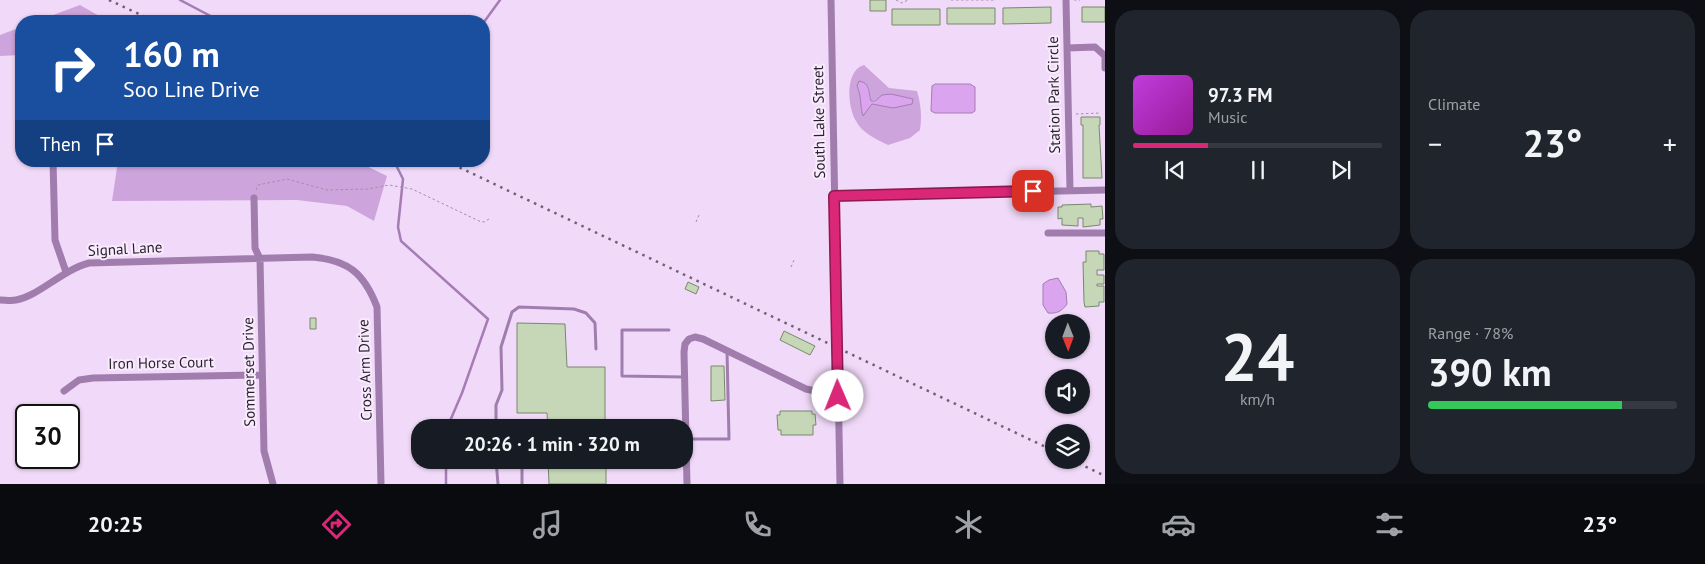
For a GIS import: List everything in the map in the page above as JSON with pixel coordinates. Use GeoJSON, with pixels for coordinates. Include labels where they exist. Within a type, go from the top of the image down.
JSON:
{"type":"FeatureCollection","features":[{"type":"Feature","properties":{"kind":"street","name":"South Lake Street"},"geometry":{"type":"LineString","coordinates":[[831,0],[840,484]]}},
{"type":"Feature","properties":{"kind":"street","name":"Station Park Circle"},"geometry":{"type":"LineString","coordinates":[[1066,0],[1070,190]]}},
{"type":"Feature","properties":{"kind":"street"},"geometry":{"type":"LineString","coordinates":[[1067,48],[1095,46],[1105,56],[1105,68]]}},
{"type":"Feature","properties":{"kind":"street"},"geometry":{"type":"LineString","coordinates":[[53,167],[55,240],[66,272]]}},
{"type":"Feature","properties":{"kind":"street"},"geometry":{"type":"LineString","coordinates":[[834,196],[1105,190]]}},
{"type":"Feature","properties":{"kind":"street","name":"Sommerset Drive"},"geometry":{"type":"LineString","coordinates":[[254,198],[255,248],[260,259],[264,451],[273,484]]}},
{"type":"Feature","properties":{"kind":"street"},"geometry":{"type":"LineString","coordinates":[[1048,233],[1105,233]]}},
{"type":"Feature","properties":{"kind":"street","name":"Cross Arm Drive"},"geometry":{"type":"LineString","coordinates":[[260,259],[312,257],[339,261],[358,274],[371,292],[377,307],[378,320],[381,484]]}},
{"type":"Feature","properties":{"kind":"street","name":"Signal Lane"},"geometry":{"type":"LineString","coordinates":[[0,300],[15,300],[28,296],[82,264],[104,261],[260,259]]}},
{"type":"Feature","properties":{"kind":"street"},"geometry":{"type":"LineString","coordinates":[[685,419],[684,352],[685,344],[689,339],[695,337],[806,389],[838,396]]}},
{"type":"Feature","properties":{"kind":"street","name":"Iron Horse Court"},"geometry":{"type":"LineString","coordinates":[[64,391],[79,380],[94,378],[262,374]]}},
{"type":"Feature","properties":{"kind":"street"},"geometry":{"type":"LineString","coordinates":[[687,469],[687,484]]}},
{"type":"Feature","properties":{"kind":"lane"},"geometry":{"type":"LineString","coordinates":[[496,419],[496,405],[502,390],[502,347],[512,312],[519,307],[574,309],[586,313],[595,323],[596,349]]}},
{"type":"Feature","properties":{"kind":"lane"},"geometry":{"type":"LineString","coordinates":[[669,330],[622,330],[622,376],[684,377]]}},
{"type":"Feature","properties":{"kind":"lane"},"geometry":{"type":"LineString","coordinates":[[693,440],[729,439],[727,351]]}},
{"type":"Feature","properties":{"kind":"lane"},"geometry":{"type":"LineString","coordinates":[[497,469],[498,484]]}},
{"type":"Feature","properties":{"kind":"lane"},"geometry":{"type":"LineString","coordinates":[[522,469],[522,484]]}},
{"type":"Feature","properties":{"kind":"path"},"geometry":{"type":"LineString","coordinates":[[896,0],[902,3],[908,0]]}},
{"type":"Feature","properties":{"kind":"path"},"geometry":{"type":"LineString","coordinates":[[951,0],[995,0]]}},
{"type":"Feature","properties":{"kind":"path"},"geometry":{"type":"LineString","coordinates":[[1073,0],[1080,0]]}},
{"type":"Feature","properties":{"kind":"path"},"geometry":{"type":"LineString","coordinates":[[1074,114],[1100,113]]}},
{"type":"Feature","properties":{"kind":"path"},"geometry":{"type":"LineString","coordinates":[[254,198],[258,186],[286,179],[327,190],[368,189],[389,185],[412,189],[474,219],[484,222],[489,219]]}},
{"type":"Feature","properties":{"kind":"path"},"geometry":{"type":"LineString","coordinates":[[696,222],[699,215]]}},
{"type":"Feature","properties":{"kind":"path"},"geometry":{"type":"LineString","coordinates":[[791,267],[794,260]]}},
{"type":"Feature","properties":{"kind":"shaded area"},"geometry":{"type":"Polygon","coordinates":[[[80,5],[98,15],[53,15],[80,5]]]}},
{"type":"Feature","properties":{"kind":"shaded area"},"geometry":{"type":"Polygon","coordinates":[[[15,29],[15,55],[0,56],[0,35],[15,29]]]}},
{"type":"Feature","properties":{"kind":"shaded area"},"geometry":{"type":"Polygon","coordinates":[[[864,65],[889,88],[917,91],[921,110],[920,130],[910,138],[888,145],[862,129],[853,115],[850,98],[851,81],[853,74],[864,65]],[[857,86],[862,100],[861,112],[879,99],[871,101],[868,86],[857,86]]]}},
{"type":"Feature","properties":{"kind":"shaded area"},"geometry":{"type":"Polygon","coordinates":[[[859,81],[866,84],[871,101],[875,101],[882,95],[891,94],[913,99],[912,104],[893,108],[872,104],[863,116],[857,86],[859,81]]]}},
{"type":"Feature","properties":{"kind":"shaded area"},"geometry":{"type":"Polygon","coordinates":[[[935,84],[970,84],[975,87],[975,111],[972,113],[935,113],[931,111],[932,86],[935,84]]]}},
{"type":"Feature","properties":{"kind":"shaded area"},"geometry":{"type":"Polygon","coordinates":[[[117,167],[368,167],[387,176],[374,221],[347,206],[297,200],[112,201],[117,167]]]}},
{"type":"Feature","properties":{"kind":"shaded area"},"geometry":{"type":"Polygon","coordinates":[[[1058,278],[1066,292],[1067,304],[1059,312],[1048,313],[1043,305],[1043,284],[1058,278]]]}},
{"type":"Feature","properties":{"kind":"building"},"geometry":{"type":"Polygon","coordinates":[[[870,0],[886,0],[886,11],[870,11],[870,0]]]}},
{"type":"Feature","properties":{"kind":"building"},"geometry":{"type":"Polygon","coordinates":[[[1051,7],[1051,23],[1003,24],[1003,8],[1051,7]]]}},
{"type":"Feature","properties":{"kind":"building"},"geometry":{"type":"Polygon","coordinates":[[[1082,7],[1105,7],[1105,22],[1082,22],[1082,7]]]}},
{"type":"Feature","properties":{"kind":"building"},"geometry":{"type":"Polygon","coordinates":[[[947,8],[995,8],[995,24],[947,24],[947,8]]]}},
{"type":"Feature","properties":{"kind":"building"},"geometry":{"type":"Polygon","coordinates":[[[892,9],[940,9],[940,25],[892,25],[892,9]]]}},
{"type":"Feature","properties":{"kind":"building"},"geometry":{"type":"Polygon","coordinates":[[[1081,117],[1100,117],[1102,178],[1083,178],[1083,125],[1081,125],[1081,117]]]}},
{"type":"Feature","properties":{"kind":"building"},"geometry":{"type":"Polygon","coordinates":[[[1091,204],[1091,207],[1102,206],[1103,219],[1100,219],[1100,225],[1083,227],[1083,218],[1078,218],[1078,226],[1062,225],[1062,218],[1058,219],[1058,207],[1062,207],[1062,205],[1091,204]]]}},
{"type":"Feature","properties":{"kind":"building"},"geometry":{"type":"Polygon","coordinates":[[[1086,251],[1099,251],[1099,254],[1104,254],[1104,270],[1097,270],[1097,275],[1104,275],[1104,284],[1097,284],[1097,286],[1104,286],[1104,302],[1099,302],[1099,306],[1085,307],[1083,262],[1086,262],[1086,251]]]}},
{"type":"Feature","properties":{"kind":"building"},"geometry":{"type":"Polygon","coordinates":[[[688,282],[699,287],[696,294],[685,289],[688,282]]]}},
{"type":"Feature","properties":{"kind":"building"},"geometry":{"type":"Polygon","coordinates":[[[310,318],[316,318],[316,329],[310,329],[310,318]]]}},
{"type":"Feature","properties":{"kind":"building"},"geometry":{"type":"Polygon","coordinates":[[[517,323],[565,324],[567,367],[605,367],[605,419],[547,419],[547,413],[517,413],[517,323]]]}},
{"type":"Feature","properties":{"kind":"building"},"geometry":{"type":"Polygon","coordinates":[[[784,331],[815,346],[810,355],[780,340],[784,331]]]}},
{"type":"Feature","properties":{"kind":"building"},"geometry":{"type":"Polygon","coordinates":[[[711,366],[724,366],[725,400],[711,401],[711,366]]]}},
{"type":"Feature","properties":{"kind":"building"},"geometry":{"type":"Polygon","coordinates":[[[780,411],[812,411],[812,414],[815,414],[816,425],[813,425],[813,435],[781,435],[781,430],[778,430],[777,415],[780,415],[780,411]]]}},
{"type":"Feature","properties":{"kind":"building"},"geometry":{"type":"Polygon","coordinates":[[[548,469],[606,469],[606,484],[549,484],[548,469]]]}},
{"type":"Feature","properties":{"kind":"waterway"},"geometry":{"type":"LineString","coordinates":[[180,0],[209,15]]}},
{"type":"Feature","properties":{"kind":"waterway"},"geometry":{"type":"LineString","coordinates":[[489,15],[500,0]]}},
{"type":"Feature","properties":{"kind":"waterway"},"geometry":{"type":"LineString","coordinates":[[397,167],[403,179],[398,227],[401,241],[488,319],[451,419]]}},
{"type":"Feature","properties":{"kind":"waterway"},"geometry":{"type":"LineString","coordinates":[[446,469],[446,484]]}},
{"type":"Feature","properties":{"kind":"railway"},"geometry":{"type":"LineString","coordinates":[[109,0],[141,15]]}},
{"type":"Feature","properties":{"kind":"railway"},"geometry":{"type":"LineString","coordinates":[[459,167],[1045,447]]}},
{"type":"Feature","properties":{"kind":"railway"},"geometry":{"type":"LineString","coordinates":[[1090,469],[1105,476]]}},
{"type":"Feature","properties":{"kind":"route"},"geometry":{"type":"LineString","coordinates":[[838,396],[834,196],[1033,191]]}}]}
